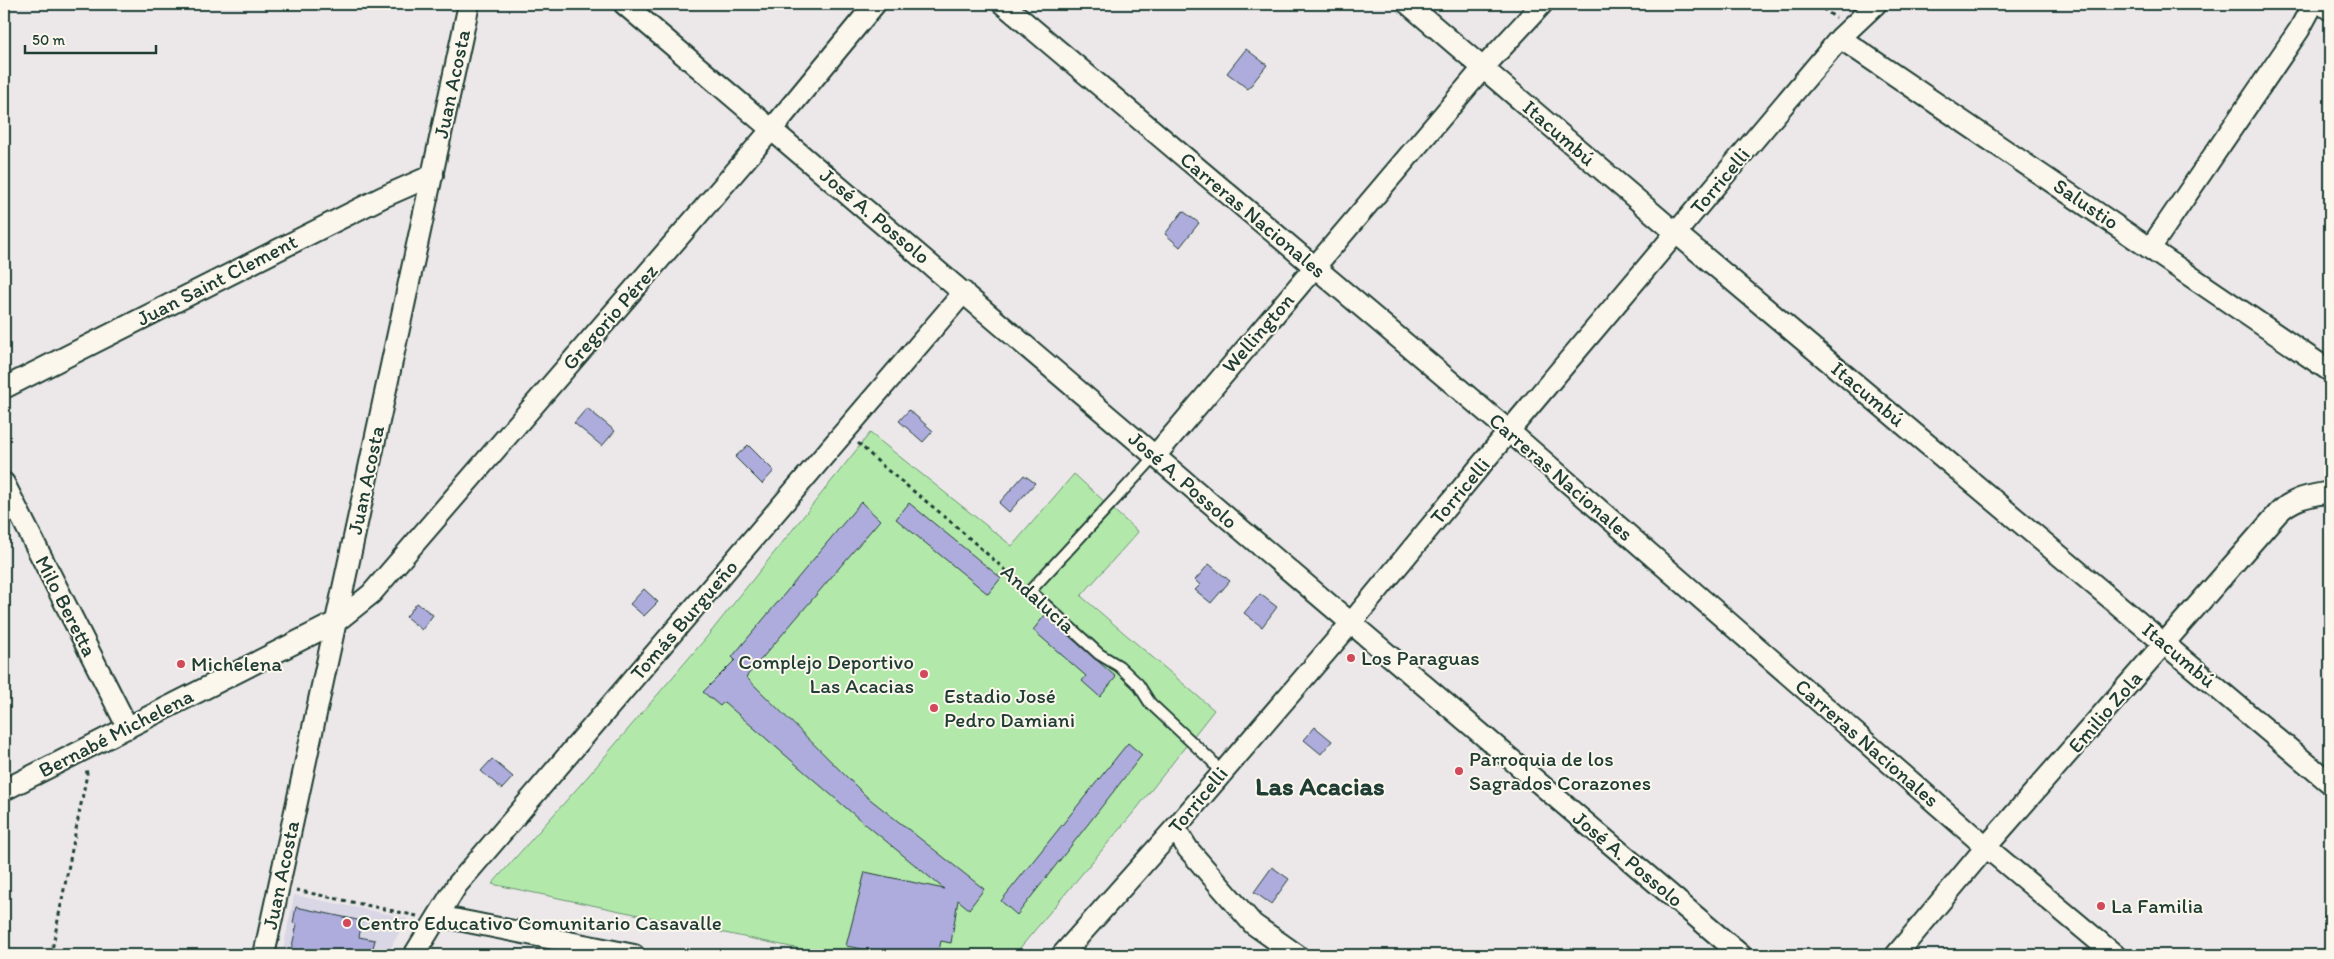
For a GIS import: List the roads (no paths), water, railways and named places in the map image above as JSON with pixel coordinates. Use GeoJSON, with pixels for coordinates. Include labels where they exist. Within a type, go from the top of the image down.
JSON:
{"type":"FeatureCollection","features":[{"type":"Feature","properties":{"kind":"street","name":"Juan Acosta"},"geometry":{"type":"LineString","coordinates":[[264,955],[469,4]]}},
{"type":"Feature","properties":{"kind":"street","name":"José A. Possolo"},"geometry":{"type":"LineString","coordinates":[[624,4],[1742,955]]}},
{"type":"Feature","properties":{"kind":"street","name":"Gregorio Pérez"},"geometry":{"type":"LineString","coordinates":[[336,622],[371,594],[772,129],[875,4]]}},
{"type":"Feature","properties":{"kind":"street","name":"Carreras Nacionales"},"geometry":{"type":"LineString","coordinates":[[1004,4],[1509,431],[1986,847],[2115,955]]}},
{"type":"Feature","properties":{"kind":"street","name":"Itacumbú"},"geometry":{"type":"LineString","coordinates":[[1408,4],[1676,233],[2330,783]]}},
{"type":"Feature","properties":{"kind":"street","name":"Wellington"},"geometry":{"type":"LineString","coordinates":[[1155,456],[1483,68],[1542,4]]}},
{"type":"Feature","properties":{"kind":"street"},"geometry":{"type":"LineString","coordinates":[[2150,248],[2299,30],[2313,4]]}},
{"type":"Feature","properties":{"kind":"street"},"geometry":{"type":"LineString","coordinates":[[2322,4],[2330,10]]}},
{"type":"Feature","properties":{"kind":"street","name":"Torricelli"},"geometry":{"type":"LineString","coordinates":[[1062,955],[1175,828],[1351,623],[1509,431],[1840,38],[1870,5]]}},
{"type":"Feature","properties":{"kind":"street","name":"Salustio"},"geometry":{"type":"LineString","coordinates":[[1840,38],[2330,371]]}},
{"type":"Feature","properties":{"kind":"street","name":"Juan Saint Clement"},"geometry":{"type":"LineString","coordinates":[[4,388],[384,197],[433,175]]}},
{"type":"Feature","properties":{"kind":"street","name":"Tomás Burgueño"},"geometry":{"type":"LineString","coordinates":[[414,955],[457,886],[964,292]]}},
{"type":"Feature","properties":{"kind":"street","name":"Milo Beretta"},"geometry":{"type":"LineString","coordinates":[[4,483],[128,728]]}},
{"type":"Feature","properties":{"kind":"street","name":"Emilio Zola"},"geometry":{"type":"LineString","coordinates":[[1896,955],[1986,847],[2286,506],[2303,496],[2330,492]]}},
{"type":"Feature","properties":{"kind":"street","name":"Bernabé Michelena"},"geometry":{"type":"LineString","coordinates":[[4,790],[336,622]]}},
{"type":"Feature","properties":{"kind":"street"},"geometry":{"type":"LineString","coordinates":[[1175,828],[1188,849],[1252,924],[1275,955]]}},
{"type":"Feature","properties":{"kind":"street"},"geometry":{"type":"LineString","coordinates":[[438,916],[634,955]]}},
{"type":"Feature","properties":{"kind":"street"},"geometry":{"type":"LineString","coordinates":[[1252,924],[1297,955]]}},
{"type":"Feature","properties":{"kind":"lane","name":"Wellington"},"geometry":{"type":"LineString","coordinates":[[1030,591],[1155,456]]}},
{"type":"Feature","properties":{"kind":"lane","name":"Andalucía"},"geometry":{"type":"LineString","coordinates":[[1030,591],[1099,654],[1119,666],[1138,684],[1150,703],[1212,761],[1220,774]]}},
{"type":"Feature","properties":{"kind":"place","name":"Los Paraguas"},"geometry":{"type":"Point","coordinates":[1351,658]}},
{"type":"Feature","properties":{"kind":"place","name":"Michelena"},"geometry":{"type":"Point","coordinates":[181,664]}},
{"type":"Feature","properties":{"kind":"place","name":"Complejo Deportivo Las Acacias"},"geometry":{"type":"Point","coordinates":[924,674]}},
{"type":"Feature","properties":{"kind":"place","name":"Estadio José Pedro Damiani"},"geometry":{"type":"Point","coordinates":[934,708]}},
{"type":"Feature","properties":{"kind":"place","name":"Parroquia de los Sagrados Corazones"},"geometry":{"type":"Point","coordinates":[1459,771]}},
{"type":"Feature","properties":{"kind":"place","name":"La Familia"},"geometry":{"type":"Point","coordinates":[2101,906]}},
{"type":"Feature","properties":{"kind":"place","name":"Centro Educativo Comunitario Casavalle"},"geometry":{"type":"Point","coordinates":[347,923]}},
{"type":"Feature","properties":{"kind":"district","name":"Las Acacias"},"geometry":{"type":"Point","coordinates":[1320,786]}}]}
